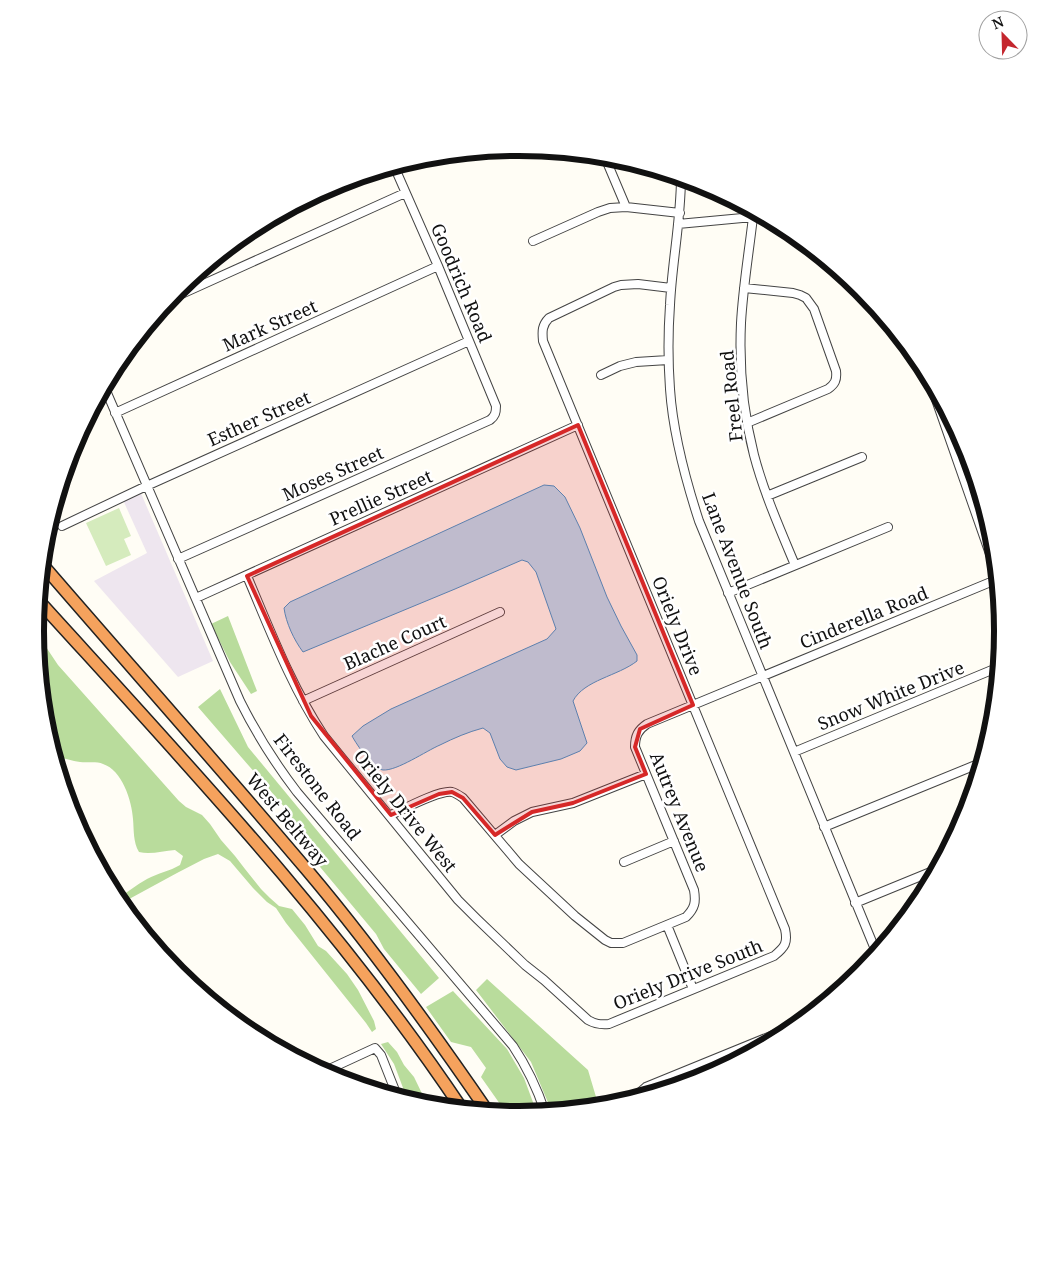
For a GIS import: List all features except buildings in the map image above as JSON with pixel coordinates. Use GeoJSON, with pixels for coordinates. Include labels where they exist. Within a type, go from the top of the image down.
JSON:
{"type":"FeatureCollection","features":[{"type":"Feature","properties":{"kind":"highway","name":"West Beltway"},"geometry":{"type":"LineString","coordinates":[[48,571],[313,877],[394,981],[483,1104]]}},
{"type":"Feature","properties":{"kind":"highway"},"geometry":{"type":"LineString","coordinates":[[45,607],[243,827],[295,888],[395,1016],[457,1102]]}},
{"type":"Feature","properties":{"kind":"street"},"geometry":{"type":"LineString","coordinates":[[608,164],[626,207]]}},
{"type":"Feature","properties":{"kind":"street","name":"Goodrich Road"},"geometry":{"type":"LineString","coordinates":[[397,172],[496,406],[496,413]]}},
{"type":"Feature","properties":{"kind":"street","name":"Lane Avenue South"},"geometry":{"type":"LineString","coordinates":[[681,184],[668,360],[673,416],[683,468],[699,521],[874,946]]}},
{"type":"Feature","properties":{"kind":"street"},"geometry":{"type":"LineString","coordinates":[[185,294],[406,193]]}},
{"type":"Feature","properties":{"kind":"street"},"geometry":{"type":"LineString","coordinates":[[532,241],[604,210],[626,207],[680,213]]}},
{"type":"Feature","properties":{"kind":"street"},"geometry":{"type":"LineString","coordinates":[[678,224],[753,217]]}},
{"type":"Feature","properties":{"kind":"street","name":"Freel Road"},"geometry":{"type":"LineString","coordinates":[[753,217],[741,322],[742,378],[747,423],[767,496],[795,565]]}},
{"type":"Feature","properties":{"kind":"street","name":"Mark Street"},"geometry":{"type":"LineString","coordinates":[[115,413],[438,266]]}},
{"type":"Feature","properties":{"kind":"street","name":"Oriely Drive"},"geometry":{"type":"LineString","coordinates":[[672,288],[638,284],[614,287],[549,318],[543,326],[543,341],[785,928],[786,942]]}},
{"type":"Feature","properties":{"kind":"street"},"geometry":{"type":"LineString","coordinates":[[744,288],[800,295],[806,298],[814,309],[837,378],[836,382],[828,389],[747,423]]}},
{"type":"Feature","properties":{"kind":"street","name":"Esther Street"},"geometry":{"type":"LineString","coordinates":[[62,526],[147,485],[469,341]]}},
{"type":"Feature","properties":{"kind":"street"},"geometry":{"type":"LineString","coordinates":[[601,374],[636,362],[668,360]]}},
{"type":"Feature","properties":{"kind":"street","name":"Firestone Road"},"geometry":{"type":"LineString","coordinates":[[107,394],[251,724],[278,767],[297,792],[513,1046],[532,1076],[543,1105]]}},
{"type":"Feature","properties":{"kind":"street","name":"Moses Street"},"geometry":{"type":"LineString","coordinates":[[178,559],[490,420],[496,413]]}},
{"type":"Feature","properties":{"kind":"street","name":"Prellie Street"},"geometry":{"type":"LineString","coordinates":[[196,598],[578,426]]}},
{"type":"Feature","properties":{"kind":"street"},"geometry":{"type":"LineString","coordinates":[[948,427],[985,540]]}},
{"type":"Feature","properties":{"kind":"street"},"geometry":{"type":"LineString","coordinates":[[767,496],[862,457]]}},
{"type":"Feature","properties":{"kind":"street"},"geometry":{"type":"LineString","coordinates":[[968,489],[972,487]]}},
{"type":"Feature","properties":{"kind":"street"},"geometry":{"type":"LineString","coordinates":[[728,593],[888,527]]}},
{"type":"Feature","properties":{"kind":"street","name":"Oriely Drive West"},"geometry":{"type":"LineString","coordinates":[[247,576],[284,663],[311,716],[324,736],[391,815],[458,900],[524,964],[595,1024]]}},
{"type":"Feature","properties":{"kind":"street","name":"Cinderella Road"},"geometry":{"type":"LineString","coordinates":[[636,737],[640,729],[647,724],[991,582]]}},
{"type":"Feature","properties":{"kind":"street","name":"Blache Court"},"geometry":{"type":"LineString","coordinates":[[303,701],[500,612]]}},
{"type":"Feature","properties":{"kind":"street","name":"Snow White Drive"},"geometry":{"type":"LineString","coordinates":[[794,752],[992,670]]}},
{"type":"Feature","properties":{"kind":"street","name":"Autrey Avenue"},"geometry":{"type":"LineString","coordinates":[[636,737],[635,746],[696,899],[695,906],[686,917],[667,925]]}},
{"type":"Feature","properties":{"kind":"street"},"geometry":{"type":"LineString","coordinates":[[824,827],[975,765]]}},
{"type":"Feature","properties":{"kind":"street"},"geometry":{"type":"LineString","coordinates":[[495,835],[514,821],[532,812],[573,803],[646,774]]}},
{"type":"Feature","properties":{"kind":"street"},"geometry":{"type":"LineString","coordinates":[[391,815],[439,794],[452,792],[463,798],[519,864],[575,916],[605,940],[611,943],[623,943],[667,925],[693,989]]}},
{"type":"Feature","properties":{"kind":"street"},"geometry":{"type":"LineString","coordinates":[[624,862],[674,841]]}},
{"type":"Feature","properties":{"kind":"street"},"geometry":{"type":"LineString","coordinates":[[855,902],[929,873]]}},
{"type":"Feature","properties":{"kind":"street","name":"Oriely Drive South"},"geometry":{"type":"LineString","coordinates":[[595,1024],[609,1024],[774,956],[782,950],[786,942]]}},
{"type":"Feature","properties":{"kind":"street"},"geometry":{"type":"LineString","coordinates":[[644,1089],[763,1039]]}},
{"type":"Feature","properties":{"kind":"street"},"geometry":{"type":"LineString","coordinates":[[332,1068],[375,1048],[381,1055],[395,1090]]}},
{"type":"Feature","properties":{"kind":"highlighted area"},"geometry":{"type":"Polygon","coordinates":[[[578,425],[693,705],[640,729],[635,747],[646,774],[573,803],[532,812],[495,835],[463,798],[452,792],[439,794],[391,815],[311,716],[247,576],[578,425]]]}},
{"type":"Feature","properties":{"kind":"shaded area"},"geometry":{"type":"Polygon","coordinates":[[[140,491],[213,661],[178,677],[94,581],[147,553],[123,500],[140,491]]]}},
{"type":"Feature","properties":{"kind":"green space"},"geometry":{"type":"Polygon","coordinates":[[[119,508],[131,536],[124,539],[131,555],[106,566],[86,523],[119,508]]]}},
{"type":"Feature","properties":{"kind":"green space"},"geometry":{"type":"Polygon","coordinates":[[[228,616],[257,691],[251,694],[230,662],[211,624],[228,616]]]}},
{"type":"Feature","properties":{"kind":"green space"},"geometry":{"type":"Polygon","coordinates":[[[44,645],[58,665],[179,801],[202,815],[210,824],[261,889],[279,906],[292,909],[318,946],[326,951],[347,974],[358,990],[374,1021],[376,1029],[372,1032],[276,908],[253,888],[230,861],[218,854],[204,859],[128,900],[123,894],[147,879],[180,865],[183,856],[175,850],[152,853],[139,852],[135,840],[128,795],[121,779],[110,767],[103,764],[61,758],[48,693],[44,645]]]}},
{"type":"Feature","properties":{"kind":"green space"},"geometry":{"type":"Polygon","coordinates":[[[220,689],[248,747],[439,978],[421,994],[384,949],[376,934],[280,819],[287,810],[198,707],[220,689]]]}},
{"type":"Feature","properties":{"kind":"green space"},"geometry":{"type":"Polygon","coordinates":[[[487,979],[588,1070],[597,1099],[549,1105],[531,1062],[476,990],[487,979]]]}},
{"type":"Feature","properties":{"kind":"green space"},"geometry":{"type":"Polygon","coordinates":[[[453,991],[507,1049],[524,1078],[534,1106],[501,1105],[481,1077],[486,1068],[471,1047],[451,1042],[426,1007],[453,991]]]}},
{"type":"Feature","properties":{"kind":"green space"},"geometry":{"type":"Polygon","coordinates":[[[388,1042],[397,1052],[404,1065],[414,1077],[423,1096],[405,1092],[394,1064],[381,1044],[388,1042]]]}},
{"type":"Feature","properties":{"kind":"water"},"geometry":{"type":"Polygon","coordinates":[[[544,485],[554,486],[565,497],[580,528],[607,597],[637,655],[637,661],[621,671],[593,683],[578,694],[573,701],[587,743],[580,751],[561,759],[516,770],[507,767],[500,759],[490,733],[483,728],[466,733],[396,767],[379,769],[366,756],[352,736],[363,726],[391,709],[547,639],[556,629],[536,572],[528,562],[522,560],[303,652],[291,631],[284,608],[290,602],[544,485]]]}}]}
